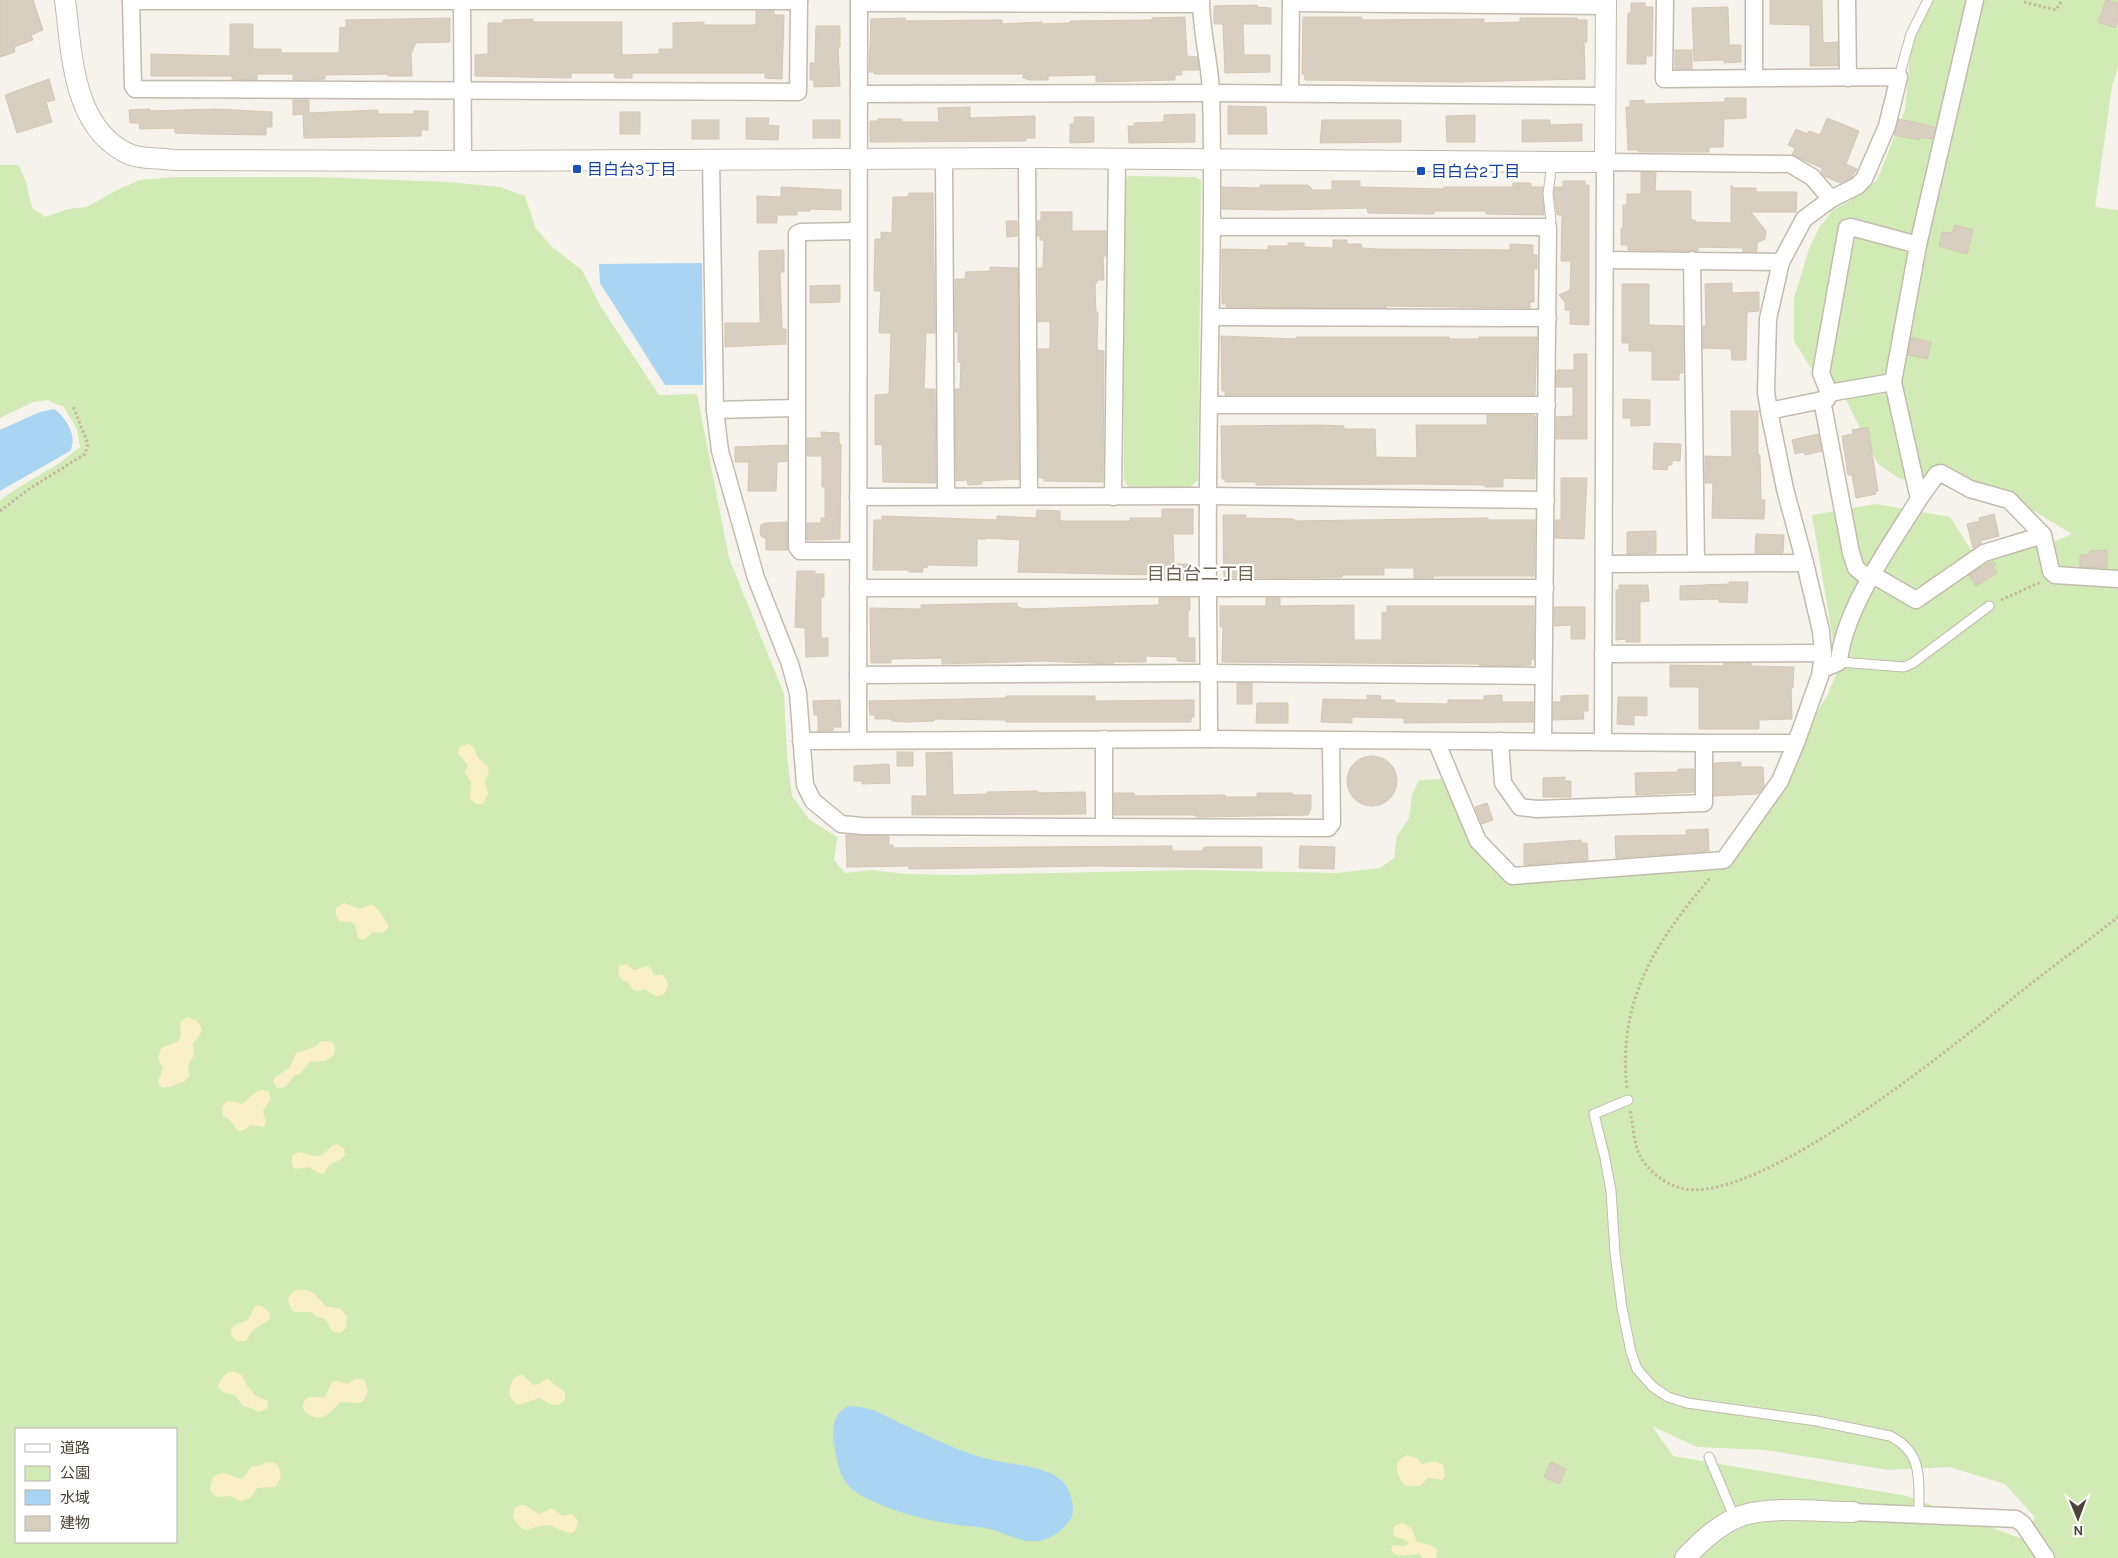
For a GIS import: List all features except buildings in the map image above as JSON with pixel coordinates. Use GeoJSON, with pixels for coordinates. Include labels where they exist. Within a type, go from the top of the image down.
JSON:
{"type":"FeatureCollection","features":[{"type":"Feature","properties":{"kind":"street"},"geometry":{"type":"LineString","coordinates":[[65,0],[78,88],[87,113],[101,132],[114,145],[132,155],[173,160],[944,160],[1027,158],[1790,164],[1812,176],[1832,199]]}},
{"type":"Feature","properties":{"kind":"street"},"geometry":{"type":"LineString","coordinates":[[132,0],[462,1],[798,1],[798,92],[136,89],[133,86],[132,0]]}},
{"type":"Feature","properties":{"kind":"street"},"geometry":{"type":"LineString","coordinates":[[1436,741],[1478,841],[1512,876],[1724,860],[1780,781],[1796,743],[1821,670],[1823,653],[1821,631],[1785,490],[1766,392],[1768,318],[1781,262],[1804,219],[1832,199],[1857,186],[1864,179],[1887,126],[1899,77],[1664,79],[1665,0]]}},
{"type":"Feature","properties":{"kind":"street"},"geometry":{"type":"LineString","coordinates":[[1754,0],[1754,78]]}},
{"type":"Feature","properties":{"kind":"street"},"geometry":{"type":"LineString","coordinates":[[1847,0],[1848,78]]}},
{"type":"Feature","properties":{"kind":"street"},"geometry":{"type":"LineString","coordinates":[[1919,499],[1893,382],[1918,245],[1975,0]]}},
{"type":"Feature","properties":{"kind":"street"},"geometry":{"type":"LineString","coordinates":[[462,1],[463,161]]}},
{"type":"Feature","properties":{"kind":"street"},"geometry":{"type":"LineString","coordinates":[[858,740],[858,1],[1201,2],[1203,36],[1208,54],[1211,93],[1212,317],[1208,496],[1209,738]]}},
{"type":"Feature","properties":{"kind":"street"},"geometry":{"type":"LineString","coordinates":[[1290,93],[1291,2],[1606,3],[1603,742]]}},
{"type":"Feature","properties":{"kind":"street"},"geometry":{"type":"LineString","coordinates":[[859,94],[1290,93],[1606,96]]}},
{"type":"Feature","properties":{"kind":"street"},"geometry":{"type":"LineString","coordinates":[[1027,158],[1029,496]]}},
{"type":"Feature","properties":{"kind":"street"},"geometry":{"type":"LineString","coordinates":[[1113,497],[1117,159]]}},
{"type":"Feature","properties":{"kind":"street"},"geometry":{"type":"LineString","coordinates":[[711,160],[715,410],[720,451],[756,578],[793,674],[798,693],[805,785],[813,801],[841,824],[862,826],[1328,828],[1332,823],[1332,741]]}},
{"type":"Feature","properties":{"kind":"street"},"geometry":{"type":"LineString","coordinates":[[944,160],[946,496]]}},
{"type":"Feature","properties":{"kind":"street"},"geometry":{"type":"LineString","coordinates":[[1212,227],[1548,227],[1543,741]]}},
{"type":"Feature","properties":{"kind":"street"},"geometry":{"type":"LineString","coordinates":[[1918,245],[1851,227],[1847,228],[1821,373],[1851,553],[1856,568],[1916,600],[1984,553],[2043,535]]}},
{"type":"Feature","properties":{"kind":"street"},"geometry":{"type":"LineString","coordinates":[[857,231],[801,232],[798,234],[797,547],[800,551],[858,551]]}},
{"type":"Feature","properties":{"kind":"street"},"geometry":{"type":"LineString","coordinates":[[1606,260],[1781,262]]}},
{"type":"Feature","properties":{"kind":"street"},"geometry":{"type":"LineString","coordinates":[[1692,260],[1696,563]]}},
{"type":"Feature","properties":{"kind":"street"},"geometry":{"type":"LineString","coordinates":[[1212,317],[1548,318]]}},
{"type":"Feature","properties":{"kind":"street"},"geometry":{"type":"LineString","coordinates":[[1769,411],[1893,382]]}},
{"type":"Feature","properties":{"kind":"street"},"geometry":{"type":"LineString","coordinates":[[1210,405],[1547,405]]}},
{"type":"Feature","properties":{"kind":"street"},"geometry":{"type":"LineString","coordinates":[[715,410],[797,408]]}},
{"type":"Feature","properties":{"kind":"street"},"geometry":{"type":"LineString","coordinates":[[1821,670],[1839,662],[1840,644],[1871,577],[1919,499],[1937,474],[1942,473],[1970,489],[2009,500],[2043,535],[2051,571],[2055,575],[2118,579]]}},
{"type":"Feature","properties":{"kind":"street"},"geometry":{"type":"LineString","coordinates":[[858,497],[1208,496],[1546,500]]}},
{"type":"Feature","properties":{"kind":"street"},"geometry":{"type":"LineString","coordinates":[[1604,564],[1805,563]]}},
{"type":"Feature","properties":{"kind":"street"},"geometry":{"type":"LineString","coordinates":[[858,588],[1545,588]]}},
{"type":"Feature","properties":{"kind":"street"},"geometry":{"type":"LineString","coordinates":[[1603,654],[1823,653]]}},
{"type":"Feature","properties":{"kind":"street"},"geometry":{"type":"LineString","coordinates":[[858,676],[1209,673],[1544,676]]}},
{"type":"Feature","properties":{"kind":"street"},"geometry":{"type":"LineString","coordinates":[[801,740],[1209,738],[1332,741],[1796,743]]}},
{"type":"Feature","properties":{"kind":"street"},"geometry":{"type":"LineString","coordinates":[[1104,739],[1104,826]]}},
{"type":"Feature","properties":{"kind":"street"},"geometry":{"type":"LineString","coordinates":[[1500,741],[1503,783],[1520,808],[1537,809],[1704,803],[1704,743]]}},
{"type":"Feature","properties":{"kind":"street"},"geometry":{"type":"LineString","coordinates":[[1684,1558],[1706,1537],[1743,1515],[1761,1511],[1853,1512],[2016,1519],[2024,1524],[2046,1558]]}},
{"type":"Feature","properties":{"kind":"lane"},"geometry":{"type":"LineString","coordinates":[[1899,77],[1911,34],[1928,0]]}},
{"type":"Feature","properties":{"kind":"lane"},"geometry":{"type":"LineString","coordinates":[[1548,227],[1551,220],[1548,194],[1552,162]]}},
{"type":"Feature","properties":{"kind":"lane"},"geometry":{"type":"LineString","coordinates":[[1839,662],[1904,666],[1913,663],[1989,606]]}},
{"type":"Feature","properties":{"kind":"lane"},"geometry":{"type":"LineString","coordinates":[[1628,1100],[1594,1114],[1611,1191],[1615,1253],[1622,1308],[1631,1352],[1637,1369],[1652,1387],[1668,1397],[1687,1403],[1817,1421],[1895,1438],[1912,1452],[1919,1473],[1919,1515]]}},
{"type":"Feature","properties":{"kind":"lane"},"geometry":{"type":"LineString","coordinates":[[1709,1457],[1735,1520]]}},
{"type":"Feature","properties":{"kind":"path"},"geometry":{"type":"LineString","coordinates":[[2024,2],[2056,10],[2062,0]]}},
{"type":"Feature","properties":{"kind":"path"},"geometry":{"type":"LineString","coordinates":[[0,510],[85,454],[88,444],[74,406]]}},
{"type":"Feature","properties":{"kind":"path"},"geometry":{"type":"LineString","coordinates":[[1989,606],[2055,575]]}},
{"type":"Feature","properties":{"kind":"path"},"geometry":{"type":"LineString","coordinates":[[1724,860],[1667,931],[1646,970],[1626,1031],[1624,1065],[1628,1100],[1639,1155],[1664,1182],[1682,1188],[1707,1189],[1737,1182],[1833,1132],[1913,1077],[2118,918]]}},
{"type":"Feature","properties":{"kind":"green space"},"geometry":{"type":"Polygon","coordinates":[[[1931,0],[2118,0],[2118,67],[2112,87],[2095,207],[2118,210],[2118,1558],[0,1558],[0,501],[8,494],[61,462],[80,447],[77,429],[63,406],[48,400],[33,402],[0,418],[0,165],[19,165],[26,182],[32,208],[45,217],[68,209],[87,207],[117,190],[140,180],[176,177],[314,177],[449,182],[500,187],[525,196],[536,229],[552,247],[582,270],[601,307],[659,395],[697,394],[729,558],[784,694],[787,756],[792,796],[810,820],[837,837],[834,860],[845,873],[871,870],[907,874],[955,875],[1193,870],[1337,873],[1380,868],[1394,858],[1397,836],[1409,818],[1412,795],[1419,780],[1444,779],[1469,831],[1518,876],[1628,869],[1687,871],[1728,867],[1742,848],[1827,696],[1838,670],[1812,515],[1876,504],[1950,517],[1971,550],[2044,546],[2072,534],[2027,507],[1954,487],[1900,479],[1878,464],[1845,398],[1814,373],[1794,341],[1794,298],[1809,249],[1819,228],[1833,210],[1853,199],[1877,180],[1905,110],[1912,35],[1931,0]],[[1652,1426],[1673,1456],[1907,1496],[2022,1539],[2035,1517],[2005,1484],[1949,1467],[1888,1470],[1766,1450],[1697,1447],[1652,1426]]]}},
{"type":"Feature","properties":{"kind":"green space"},"geometry":{"type":"Polygon","coordinates":[[[1128,176],[1195,177],[1201,181],[1198,480],[1190,487],[1128,487],[1124,480],[1123,181],[1128,176]]]}},
{"type":"Feature","properties":{"kind":"sand"},"geometry":{"type":"Polygon","coordinates":[[[468,744],[473,746],[478,758],[487,766],[489,771],[485,782],[488,794],[483,804],[475,804],[470,798],[471,782],[465,773],[468,765],[458,753],[461,746],[468,744]]]}},
{"type":"Feature","properties":{"kind":"sand"},"geometry":{"type":"Polygon","coordinates":[[[345,903],[360,909],[372,904],[382,915],[389,927],[382,933],[373,932],[364,940],[358,938],[355,924],[339,921],[336,916],[336,908],[345,903]]]}},
{"type":"Feature","properties":{"kind":"sand"},"geometry":{"type":"Polygon","coordinates":[[[626,964],[634,970],[647,966],[651,968],[654,975],[662,975],[666,978],[668,987],[664,994],[658,996],[645,989],[638,991],[632,989],[629,983],[621,979],[618,973],[619,966],[626,964]]]}},
{"type":"Feature","properties":{"kind":"sand"},"geometry":{"type":"Polygon","coordinates":[[[187,1017],[197,1021],[201,1028],[199,1036],[193,1044],[194,1056],[188,1065],[189,1076],[184,1082],[169,1087],[159,1086],[158,1081],[163,1068],[158,1059],[161,1048],[179,1040],[181,1034],[180,1022],[187,1017]]]}},
{"type":"Feature","properties":{"kind":"sand"},"geometry":{"type":"Polygon","coordinates":[[[321,1041],[331,1042],[335,1046],[334,1055],[325,1061],[310,1062],[285,1087],[277,1088],[273,1082],[274,1078],[289,1068],[296,1053],[314,1047],[321,1041]]]}},
{"type":"Feature","properties":{"kind":"sand"},"geometry":{"type":"Polygon","coordinates":[[[261,1090],[268,1091],[270,1097],[263,1111],[266,1123],[264,1127],[250,1125],[245,1130],[238,1131],[229,1119],[223,1116],[222,1107],[228,1101],[242,1104],[254,1093],[261,1090]]]}},
{"type":"Feature","properties":{"kind":"sand"},"geometry":{"type":"Polygon","coordinates":[[[337,1144],[344,1149],[345,1155],[342,1159],[330,1164],[323,1174],[309,1167],[295,1169],[292,1165],[292,1156],[295,1153],[301,1152],[318,1156],[324,1154],[337,1144]]]}},
{"type":"Feature","properties":{"kind":"sand"},"geometry":{"type":"Polygon","coordinates":[[[297,1290],[307,1290],[317,1296],[326,1306],[341,1309],[347,1316],[346,1328],[337,1333],[332,1331],[325,1319],[315,1316],[312,1312],[294,1312],[288,1300],[290,1294],[297,1290]]]}},
{"type":"Feature","properties":{"kind":"sand"},"geometry":{"type":"Polygon","coordinates":[[[255,1306],[261,1306],[266,1309],[270,1319],[253,1330],[246,1341],[237,1341],[231,1335],[232,1328],[236,1324],[248,1320],[255,1306]]]}},
{"type":"Feature","properties":{"kind":"sand"},"geometry":{"type":"Polygon","coordinates":[[[232,1371],[242,1375],[246,1384],[256,1396],[268,1401],[268,1408],[259,1412],[243,1406],[234,1394],[225,1393],[218,1387],[221,1379],[232,1371]]]}},
{"type":"Feature","properties":{"kind":"sand"},"geometry":{"type":"Polygon","coordinates":[[[519,1375],[523,1375],[533,1385],[547,1379],[565,1392],[565,1400],[559,1405],[550,1404],[539,1398],[519,1405],[511,1399],[509,1390],[512,1382],[519,1375]]]}},
{"type":"Feature","properties":{"kind":"sand"},"geometry":{"type":"Polygon","coordinates":[[[356,1379],[363,1379],[368,1389],[364,1400],[361,1402],[340,1402],[332,1411],[318,1418],[308,1414],[303,1409],[306,1399],[325,1397],[334,1381],[347,1384],[356,1379]]]}},
{"type":"Feature","properties":{"kind":"sand"},"geometry":{"type":"Polygon","coordinates":[[[1407,1455],[1417,1458],[1422,1464],[1434,1461],[1443,1464],[1445,1476],[1442,1480],[1428,1478],[1420,1486],[1406,1486],[1399,1477],[1397,1466],[1400,1459],[1407,1455]]]}},
{"type":"Feature","properties":{"kind":"sand"},"geometry":{"type":"Polygon","coordinates":[[[266,1462],[275,1463],[279,1469],[280,1478],[275,1487],[257,1488],[251,1497],[241,1501],[229,1496],[216,1497],[210,1490],[212,1478],[216,1475],[224,1473],[242,1479],[251,1467],[262,1465],[266,1462]]]}},
{"type":"Feature","properties":{"kind":"sand"},"geometry":{"type":"Polygon","coordinates":[[[520,1505],[525,1505],[539,1514],[551,1508],[563,1516],[572,1514],[578,1521],[577,1528],[574,1532],[570,1533],[547,1525],[528,1529],[521,1528],[513,1517],[514,1509],[520,1505]]]}},
{"type":"Feature","properties":{"kind":"sand"},"geometry":{"type":"Polygon","coordinates":[[[1402,1523],[1411,1528],[1417,1542],[1431,1545],[1437,1549],[1436,1558],[1423,1558],[1419,1554],[1400,1555],[1391,1550],[1393,1545],[1404,1546],[1409,1544],[1406,1540],[1394,1536],[1393,1528],[1402,1523]]]}},
{"type":"Feature","properties":{"kind":"water"},"geometry":{"type":"Polygon","coordinates":[[[702,263],[703,385],[665,385],[600,283],[599,264],[702,263]]]}},
{"type":"Feature","properties":{"kind":"water"},"geometry":{"type":"Polygon","coordinates":[[[54,409],[63,417],[70,428],[73,440],[70,451],[0,491],[0,430],[40,412],[54,409]]]}},
{"type":"Feature","properties":{"kind":"water"},"geometry":{"type":"Polygon","coordinates":[[[848,1406],[877,1412],[933,1439],[974,1455],[1043,1470],[1052,1474],[1063,1482],[1070,1492],[1073,1509],[1071,1519],[1063,1529],[1050,1537],[1041,1541],[1032,1541],[984,1528],[941,1522],[912,1515],[880,1505],[866,1498],[847,1484],[839,1469],[833,1436],[834,1426],[840,1412],[848,1406]]]}},
{"type":"Feature","properties":{"kind":"place","name":"目白台3丁目"},"geometry":{"type":"Point","coordinates":[577,169]}},
{"type":"Feature","properties":{"kind":"place","name":"目白台2丁目"},"geometry":{"type":"Point","coordinates":[1421,171]}},
{"type":"Feature","properties":{"kind":"district","name":"目白台二丁目"},"geometry":{"type":"Point","coordinates":[1201,574]}}]}
